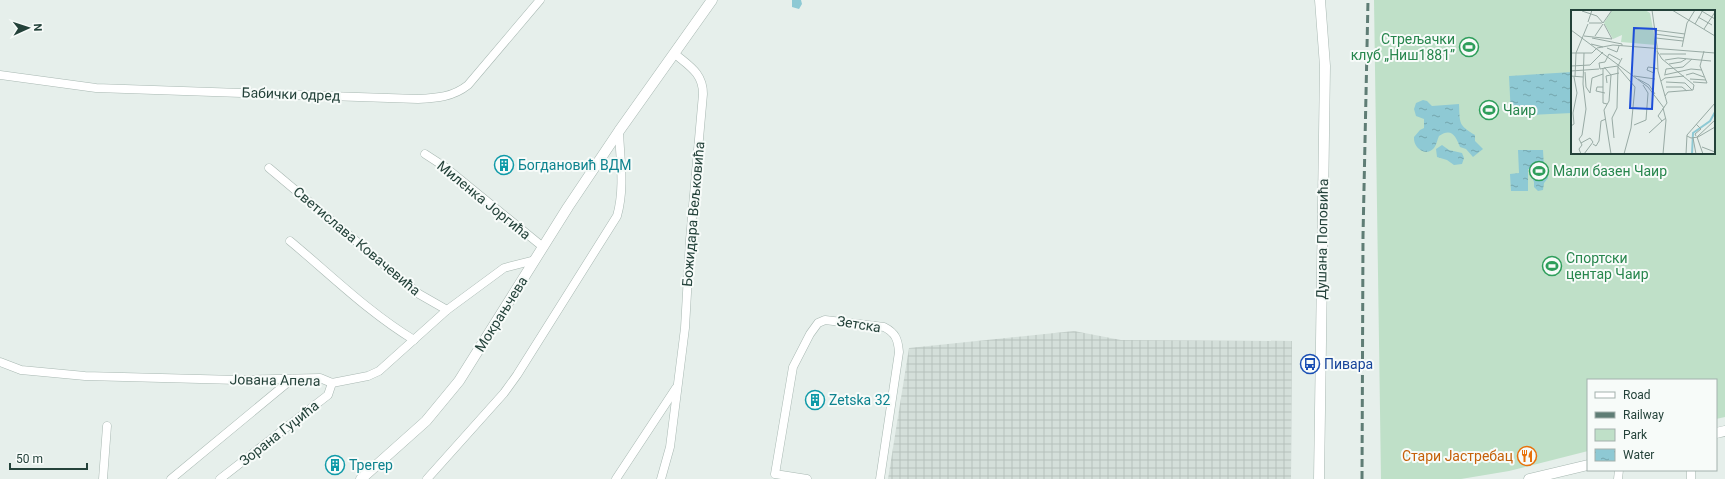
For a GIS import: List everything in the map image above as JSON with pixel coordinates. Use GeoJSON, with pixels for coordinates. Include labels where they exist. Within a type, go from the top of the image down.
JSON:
{"type":"FeatureCollection","features":[{"type":"Feature","properties":{"kind":"street","name":"Бабички одред"},"geometry":{"type":"LineString","coordinates":[[0,75],[96,88],[418,100],[447,96],[459,92],[468,85],[540,0]]}},
{"type":"Feature","properties":{"kind":"street","name":"Мокрањчева"},"geometry":{"type":"LineString","coordinates":[[361,479],[426,421],[459,381],[568,207],[619,131],[712,0]]}},
{"type":"Feature","properties":{"kind":"street","name":"Душана Поповића"},"geometry":{"type":"LineString","coordinates":[[1320,0],[1324,75],[1320,479]]}},
{"type":"Feature","properties":{"kind":"street","name":"Божидара Вељковића"},"geometry":{"type":"LineString","coordinates":[[661,479],[670,446],[685,328],[690,240],[703,90],[702,80],[698,74],[675,54]]}},
{"type":"Feature","properties":{"kind":"street"},"geometry":{"type":"LineString","coordinates":[[427,479],[504,393],[517,375],[617,216],[621,202],[622,188],[619,131]]}},
{"type":"Feature","properties":{"kind":"street","name":"Миленка Јоргића"},"geometry":{"type":"LineString","coordinates":[[425,154],[445,168],[542,247]]}},
{"type":"Feature","properties":{"kind":"street","name":"Светислава Ковачевића"},"geometry":{"type":"LineString","coordinates":[[269,168],[419,294],[446,310]]}},
{"type":"Feature","properties":{"kind":"street"},"geometry":{"type":"LineString","coordinates":[[290,240],[361,303],[395,329],[414,340]]}},
{"type":"Feature","properties":{"kind":"street","name":"Јована Апела"},"geometry":{"type":"LineString","coordinates":[[0,362],[21,370],[85,376],[238,380],[320,378],[332,383],[368,376],[379,371],[446,310],[504,268],[535,260]]}},
{"type":"Feature","properties":{"kind":"street","name":"Зетска"},"geometry":{"type":"LineString","coordinates":[[807,479],[775,474],[793,367],[810,334],[818,323],[825,320],[831,320],[884,327],[893,331],[898,340],[900,352],[880,479]]}},
{"type":"Feature","properties":{"kind":"street"},"geometry":{"type":"LineString","coordinates":[[171,479],[292,379]]}},
{"type":"Feature","properties":{"kind":"street","name":"Зорана Гуџића"},"geometry":{"type":"LineString","coordinates":[[220,479],[328,395],[332,383]]}},
{"type":"Feature","properties":{"kind":"street","name":"Божидара Вељковића"},"geometry":{"type":"LineString","coordinates":[[616,479],[678,386]]}},
{"type":"Feature","properties":{"kind":"street"},"geometry":{"type":"LineString","coordinates":[[103,479],[107,426]]}},
{"type":"Feature","properties":{"kind":"street"},"geometry":{"type":"LineString","coordinates":[[1529,479],[1587,464]]}},
{"type":"Feature","properties":{"kind":"shaded area"},"geometry":{"type":"Polygon","coordinates":[[[1074,331],[1121,340],[1292,341],[1291,479],[888,479],[909,348],[1074,331]]]}},
{"type":"Feature","properties":{"kind":"green space","name":"Спортски центар Чаир"},"geometry":{"type":"Polygon","coordinates":[[[1374,0],[1725,0],[1725,417],[1717,419],[1717,379],[1587,379],[1587,451],[1509,471],[1461,479],[1381,479],[1374,0]]]}},
{"type":"Feature","properties":{"kind":"water"},"geometry":{"type":"Polygon","coordinates":[[[792,0],[801,0],[802,4],[799,9],[792,7],[792,0]]]}},
{"type":"Feature","properties":{"kind":"water"},"geometry":{"type":"Polygon","coordinates":[[[1571,72],[1571,113],[1511,116],[1509,76],[1571,72]]]}},
{"type":"Feature","properties":{"kind":"water"},"geometry":{"type":"Polygon","coordinates":[[[1423,100],[1427,101],[1432,106],[1459,104],[1461,123],[1465,129],[1475,135],[1475,141],[1483,149],[1473,157],[1466,149],[1460,147],[1453,134],[1443,133],[1439,136],[1434,148],[1431,151],[1423,152],[1420,150],[1415,144],[1414,137],[1424,128],[1424,119],[1416,116],[1414,109],[1416,103],[1423,100]]]}},
{"type":"Feature","properties":{"kind":"water"},"geometry":{"type":"Polygon","coordinates":[[[1442,145],[1449,150],[1462,153],[1464,158],[1462,164],[1454,165],[1447,160],[1437,157],[1436,149],[1442,145]]]}},
{"type":"Feature","properties":{"kind":"water","name":"Мали базен Чаир"},"geometry":{"type":"Polygon","coordinates":[[[1518,150],[1543,150],[1544,168],[1548,173],[1548,178],[1544,183],[1543,190],[1538,191],[1534,187],[1534,182],[1531,175],[1535,169],[1528,169],[1528,191],[1511,191],[1510,174],[1519,173],[1518,150]]]}},
{"type":"Feature","properties":{"kind":"railway"},"geometry":{"type":"LineString","coordinates":[[1362,479],[1363,236],[1368,0]]}},
{"type":"Feature","properties":{"kind":"place","name":"Стрељачки клуб „Ниш1881”"},"geometry":{"type":"Point","coordinates":[1469,47]}},
{"type":"Feature","properties":{"kind":"place","name":"Чаир"},"geometry":{"type":"Point","coordinates":[1489,110]}},
{"type":"Feature","properties":{"kind":"place","name":"Богдановић ВДМ"},"geometry":{"type":"Point","coordinates":[504,165]}},
{"type":"Feature","properties":{"kind":"place","name":"Мали базен Чаир"},"geometry":{"type":"Point","coordinates":[1539,171]}},
{"type":"Feature","properties":{"kind":"place","name":"Спортски центар Чаир"},"geometry":{"type":"Point","coordinates":[1552,266]}},
{"type":"Feature","properties":{"kind":"place","name":"Пивара"},"geometry":{"type":"Point","coordinates":[1310,364]}},
{"type":"Feature","properties":{"kind":"place","name":"Zetska 32"},"geometry":{"type":"Point","coordinates":[815,400]}},
{"type":"Feature","properties":{"kind":"place","name":"Стари Јастребац"},"geometry":{"type":"Point","coordinates":[1527,456]}},
{"type":"Feature","properties":{"kind":"place","name":"Трегер"},"geometry":{"type":"Point","coordinates":[335,465]}}]}
